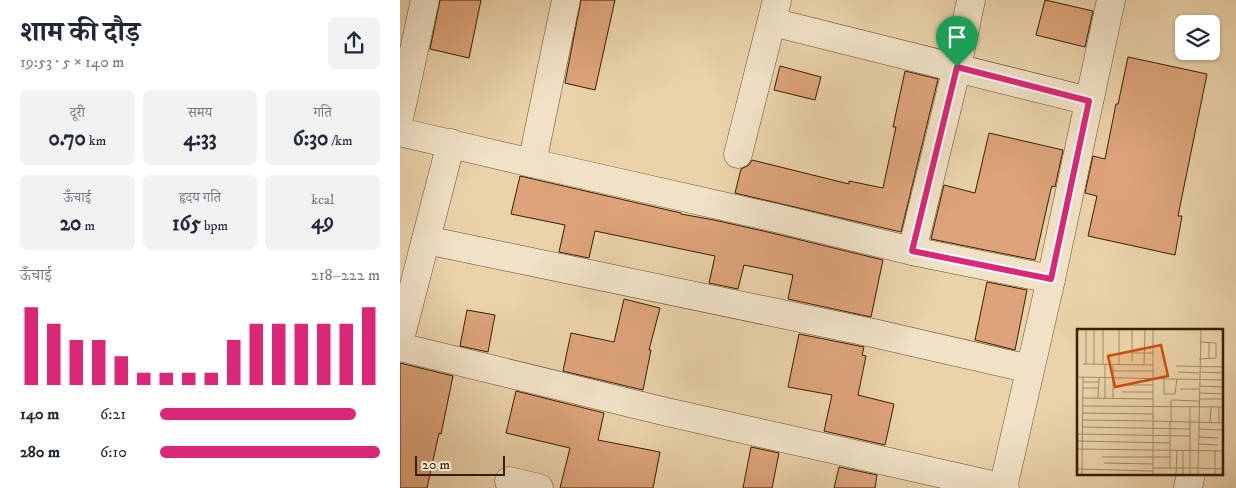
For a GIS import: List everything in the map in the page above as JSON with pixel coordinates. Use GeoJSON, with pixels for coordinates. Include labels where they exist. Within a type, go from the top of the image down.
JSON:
{"type":"FeatureCollection","features":[{"type":"Feature","properties":{"kind":"street"},"geometry":{"type":"LineString","coordinates":[[400,114],[425,0]]}},
{"type":"Feature","properties":{"kind":"street"},"geometry":{"type":"LineString","coordinates":[[532,163],[566,0]]}},
{"type":"Feature","properties":{"kind":"street"},"geometry":{"type":"LineString","coordinates":[[912,251],[957,67],[971,0]]}},
{"type":"Feature","properties":{"kind":"street"},"geometry":{"type":"LineString","coordinates":[[400,347],[667,412],[1003,488],[1051,279],[1111,0]]}},
{"type":"Feature","properties":{"kind":"street"},"geometry":{"type":"LineString","coordinates":[[738,154],[775,11],[957,67],[1089,101]]}},
{"type":"Feature","properties":{"kind":"street"},"geometry":{"type":"LineString","coordinates":[[400,132],[912,251],[1051,279]]}},
{"type":"Feature","properties":{"kind":"street"},"geometry":{"type":"LineString","coordinates":[[400,339],[451,143]]}},
{"type":"Feature","properties":{"kind":"street"},"geometry":{"type":"LineString","coordinates":[[426,240],[873,333],[1030,370]]}},
{"type":"Feature","properties":{"kind":"street"},"geometry":{"type":"LineString","coordinates":[[509,481],[539,488]]}},
{"type":"Feature","properties":{"kind":"building"},"geometry":{"type":"Polygon","coordinates":[[[440,0],[481,0],[469,58],[430,49],[440,0]]]}},
{"type":"Feature","properties":{"kind":"building"},"geometry":{"type":"Polygon","coordinates":[[[581,0],[615,0],[595,90],[565,83],[581,0]]]}},
{"type":"Feature","properties":{"kind":"building"},"geometry":{"type":"Polygon","coordinates":[[[1045,0],[1093,11],[1085,47],[1036,35],[1045,0]]]}},
{"type":"Feature","properties":{"kind":"building"},"geometry":{"type":"Polygon","coordinates":[[[1128,57],[1207,74],[1178,216],[1182,216],[1175,255],[1088,236],[1097,196],[1085,193],[1093,156],[1105,159],[1128,57]]]}},
{"type":"Feature","properties":{"kind":"building"},"geometry":{"type":"Polygon","coordinates":[[[780,66],[821,77],[815,100],[774,90],[780,66]]]}},
{"type":"Feature","properties":{"kind":"building"},"geometry":{"type":"Polygon","coordinates":[[[905,71],[938,79],[901,232],[735,193],[741,169],[749,165],[752,160],[849,184],[849,181],[883,188],[896,127],[893,127],[905,71]]]}},
{"type":"Feature","properties":{"kind":"building"},"geometry":{"type":"Polygon","coordinates":[[[989,133],[1063,150],[1055,187],[1052,186],[1051,189],[1035,260],[931,239],[944,185],[975,193],[989,133]]]}},
{"type":"Feature","properties":{"kind":"building"},"geometry":{"type":"Polygon","coordinates":[[[520,176],[883,260],[871,317],[788,299],[793,275],[744,265],[738,289],[709,283],[715,256],[595,231],[589,258],[559,252],[565,225],[511,214],[520,176]]]}},
{"type":"Feature","properties":{"kind":"building"},"geometry":{"type":"Polygon","coordinates":[[[987,282],[1027,290],[1015,350],[975,340],[987,282]]]}},
{"type":"Feature","properties":{"kind":"building"},"geometry":{"type":"Polygon","coordinates":[[[624,299],[660,308],[649,350],[651,350],[643,390],[563,371],[571,333],[614,342],[624,299]]]}},
{"type":"Feature","properties":{"kind":"building"},"geometry":{"type":"Polygon","coordinates":[[[467,310],[495,315],[488,352],[460,346],[467,310]]]}},
{"type":"Feature","properties":{"kind":"building"},"geometry":{"type":"Polygon","coordinates":[[[799,334],[864,347],[862,355],[866,356],[858,395],[894,404],[885,445],[824,431],[832,395],[788,387],[799,334]]]}},
{"type":"Feature","properties":{"kind":"building"},"geometry":{"type":"Polygon","coordinates":[[[400,363],[453,376],[427,488],[400,488],[400,363]]]}},
{"type":"Feature","properties":{"kind":"building"},"geometry":{"type":"Polygon","coordinates":[[[516,391],[604,413],[598,440],[660,452],[653,488],[560,488],[570,448],[506,433],[516,391]]]}},
{"type":"Feature","properties":{"kind":"building"},"geometry":{"type":"Polygon","coordinates":[[[751,447],[779,453],[772,488],[743,488],[751,447]]]}},
{"type":"Feature","properties":{"kind":"building"},"geometry":{"type":"Polygon","coordinates":[[[839,467],[877,475],[875,488],[834,488],[839,467]]]}},
{"type":"Feature","properties":{"kind":"route"},"geometry":{"type":"LineString","coordinates":[[957,67],[1089,101],[1051,279],[912,251],[957,67]]}}]}
